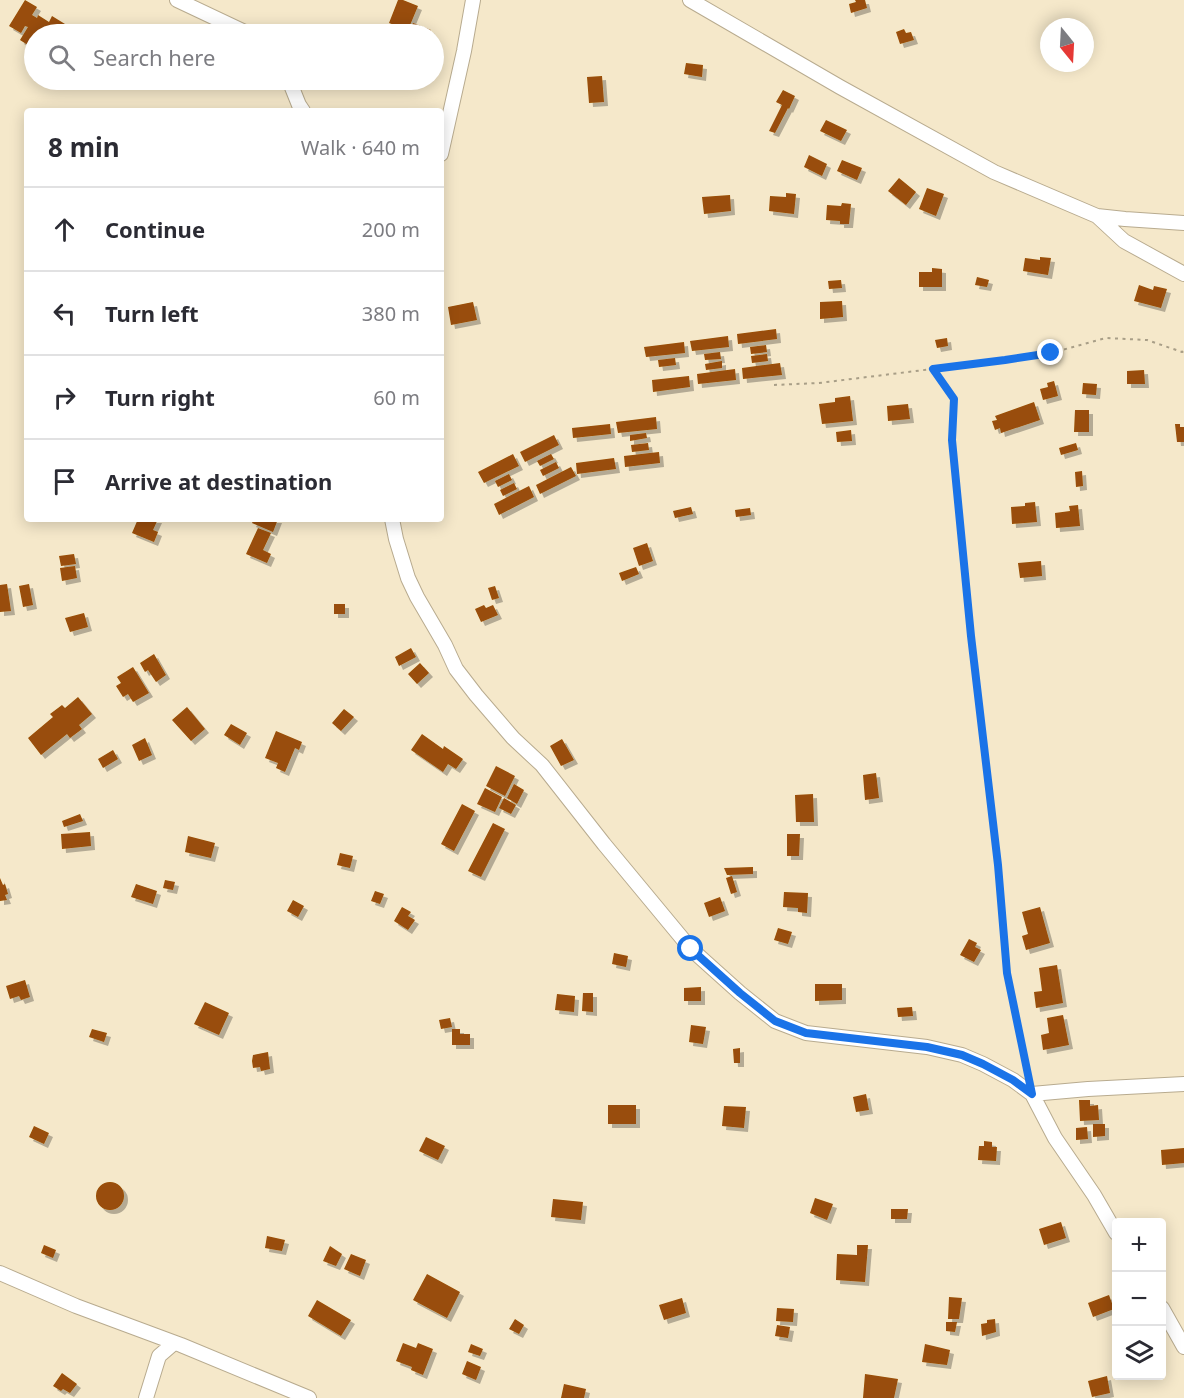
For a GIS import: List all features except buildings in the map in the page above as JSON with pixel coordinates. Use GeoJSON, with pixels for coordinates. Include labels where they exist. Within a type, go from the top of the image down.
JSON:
{"type":"FeatureCollection","features":[{"type":"Feature","properties":{"kind":"street"},"geometry":{"type":"LineString","coordinates":[[177,0],[228,24]]}},
{"type":"Feature","properties":{"kind":"street"},"geometry":{"type":"LineString","coordinates":[[444,141],[464,51],[472,0]]}},
{"type":"Feature","properties":{"kind":"street"},"geometry":{"type":"LineString","coordinates":[[690,0],[840,87],[985,167],[1097,216],[1184,223]]}},
{"type":"Feature","properties":{"kind":"street"},"geometry":{"type":"LineString","coordinates":[[293,90],[301,108]]}},
{"type":"Feature","properties":{"kind":"street"},"geometry":{"type":"LineString","coordinates":[[1097,216],[1124,241],[1184,274]]}},
{"type":"Feature","properties":{"kind":"street"},"geometry":{"type":"LineString","coordinates":[[393,522],[408,578],[446,645],[456,669],[513,738],[542,765],[691,949],[775,1021],[806,1033],[927,1047],[962,1055],[1013,1080],[1032,1094],[1055,1138],[1112,1226]]}},
{"type":"Feature","properties":{"kind":"street"},"geometry":{"type":"LineString","coordinates":[[1032,1094],[1184,1084]]}},
{"type":"Feature","properties":{"kind":"street"},"geometry":{"type":"LineString","coordinates":[[0,1273],[76,1306],[174,1342],[309,1398]]}},
{"type":"Feature","properties":{"kind":"street"},"geometry":{"type":"LineString","coordinates":[[1166,1316],[1184,1347]]}},
{"type":"Feature","properties":{"kind":"street"},"geometry":{"type":"LineString","coordinates":[[146,1398],[159,1356],[174,1342]]}},
{"type":"Feature","properties":{"kind":"path"},"geometry":{"type":"LineString","coordinates":[[774,385],[819,383],[1005,360],[1051,353],[1106,339],[1147,340],[1184,351]]}},
{"type":"Feature","properties":{"kind":"path"},"geometry":{"type":"LineString","coordinates":[[933,369],[954,399],[952,440],[971,636],[998,865],[1007,973],[1027,1073]]}},
{"type":"Feature","properties":{"kind":"route"},"geometry":{"type":"LineString","coordinates":[[691,949],[775,1021],[806,1033],[927,1047],[962,1055],[1013,1080],[1032,1094],[1007,973],[998,865],[971,636],[952,440],[954,399],[933,369],[1051,353]]}}]}
